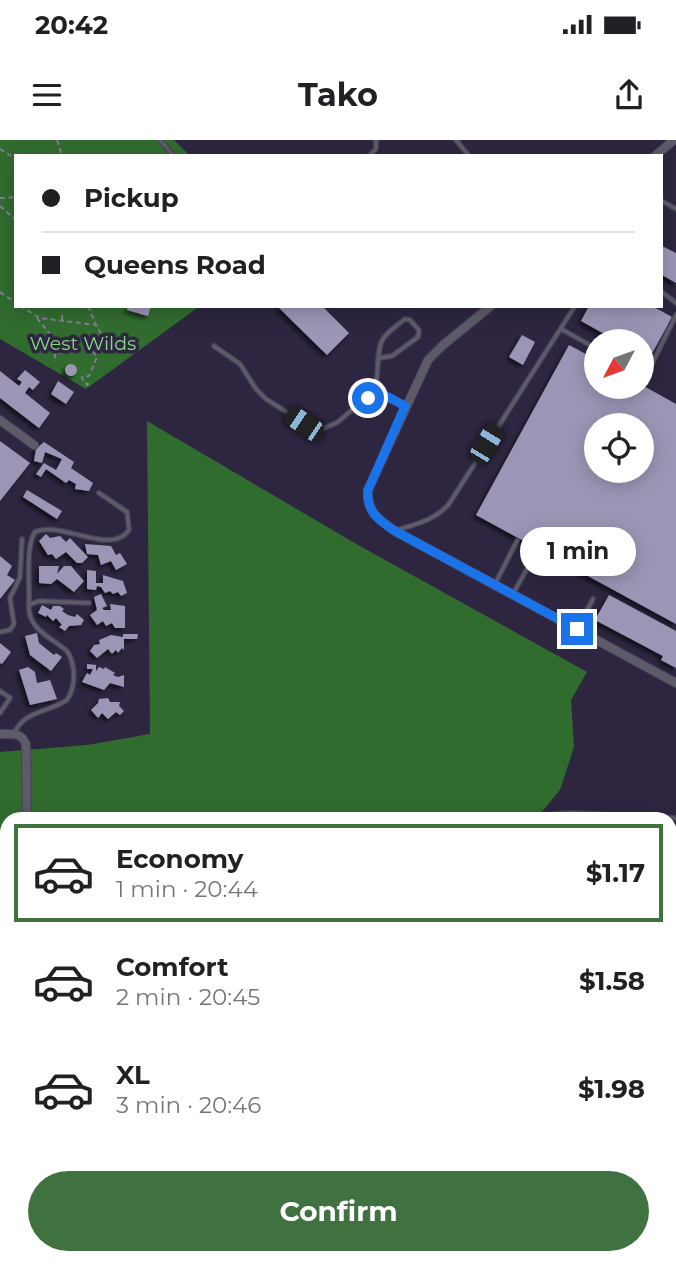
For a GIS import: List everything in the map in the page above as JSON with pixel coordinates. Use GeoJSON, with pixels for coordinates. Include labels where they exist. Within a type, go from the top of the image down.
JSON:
{"type":"FeatureCollection","features":[{"type":"Feature","properties":{"kind":"street"},"geometry":{"type":"LineString","coordinates":[[657,154],[674,140]]}},
{"type":"Feature","properties":{"kind":"street"},"geometry":{"type":"LineString","coordinates":[[489,308],[433,354],[420,373],[373,477],[367,497],[376,517],[395,531],[676,683]]}},
{"type":"Feature","properties":{"kind":"street"},"geometry":{"type":"LineString","coordinates":[[0,420],[34,445]]}},
{"type":"Feature","properties":{"kind":"street"},"geometry":{"type":"LineString","coordinates":[[0,734],[22,736],[26,745],[27,812]]}},
{"type":"Feature","properties":{"kind":"lane"},"geometry":{"type":"LineString","coordinates":[[160,140],[172,154]]}},
{"type":"Feature","properties":{"kind":"lane"},"geometry":{"type":"LineString","coordinates":[[456,140],[467,154]]}},
{"type":"Feature","properties":{"kind":"lane"},"geometry":{"type":"LineString","coordinates":[[395,531],[430,520],[449,504],[574,308]]}},
{"type":"Feature","properties":{"kind":"lane"},"geometry":{"type":"LineString","coordinates":[[654,360],[676,315]]}},
{"type":"Feature","properties":{"kind":"lane"},"geometry":{"type":"LineString","coordinates":[[214,346],[240,364],[266,399],[312,428],[325,428],[338,422],[375,390],[383,338],[405,319],[410,320],[419,330],[418,337],[393,356],[380,358]]}},
{"type":"Feature","properties":{"kind":"lane"},"geometry":{"type":"LineString","coordinates":[[561,329],[584,342]]}},
{"type":"Feature","properties":{"kind":"lane"},"geometry":{"type":"LineString","coordinates":[[375,390],[405,406]]}},
{"type":"Feature","properties":{"kind":"lane"},"geometry":{"type":"LineString","coordinates":[[13,734],[26,717],[67,700],[73,686],[71,657],[33,624],[29,617],[32,538],[35,532],[50,529],[111,541],[123,538],[129,530],[127,512],[99,493]]}},
{"type":"Feature","properties":{"kind":"lane"},"geometry":{"type":"LineString","coordinates":[[0,632],[10,630],[13,624],[9,603],[20,577],[22,539]]}},
{"type":"Feature","properties":{"kind":"lane"},"geometry":{"type":"LineString","coordinates":[[495,584],[517,541]]}},
{"type":"Feature","properties":{"kind":"lane"},"geometry":{"type":"LineString","coordinates":[[513,594],[538,549]]}},
{"type":"Feature","properties":{"kind":"lane"},"geometry":{"type":"LineString","coordinates":[[577,629],[593,599]]}},
{"type":"Feature","properties":{"kind":"lane"},"geometry":{"type":"LineString","coordinates":[[29,605],[39,601],[89,603]]}},
{"type":"Feature","properties":{"kind":"lane"},"geometry":{"type":"LineString","coordinates":[[0,691],[10,698],[0,713]]}},
{"type":"Feature","properties":{"kind":"path"},"geometry":{"type":"LineString","coordinates":[[0,206],[14,218]]}},
{"type":"Feature","properties":{"kind":"path"},"geometry":{"type":"LineString","coordinates":[[23,308],[37,317],[57,342],[54,362]]}},
{"type":"Feature","properties":{"kind":"path"},"geometry":{"type":"LineString","coordinates":[[89,308],[104,341],[122,351],[128,351],[120,344],[104,341]]}},
{"type":"Feature","properties":{"kind":"path"},"geometry":{"type":"LineString","coordinates":[[62,315],[63,322]]}},
{"type":"Feature","properties":{"kind":"path"},"geometry":{"type":"LineString","coordinates":[[37,317],[96,325]]}},
{"type":"Feature","properties":{"kind":"path"},"geometry":{"type":"LineString","coordinates":[[84,383],[82,377],[89,376],[97,357],[88,341],[100,345],[104,341]]}},
{"type":"Feature","properties":{"kind":"green space","name":"West Wilds"},"geometry":{"type":"Polygon","coordinates":[[[0,140],[174,140],[188,154],[14,154],[14,308],[197,308],[86,389],[0,339],[0,140]]]}},
{"type":"Feature","properties":{"kind":"green space"},"geometry":{"type":"Polygon","coordinates":[[[147,421],[358,545],[587,672],[571,700],[574,747],[560,790],[542,812],[0,812],[0,752],[87,745],[150,734],[147,421]]]}},
{"type":"Feature","properties":{"kind":"building"},"geometry":{"type":"Polygon","coordinates":[[[663,246],[676,253],[676,283],[663,276],[663,246]]]}},
{"type":"Feature","properties":{"kind":"building"},"geometry":{"type":"Polygon","coordinates":[[[128,308],[150,308],[148,316],[128,308]]]}},
{"type":"Feature","properties":{"kind":"building"},"geometry":{"type":"Polygon","coordinates":[[[279,308],[324,308],[349,333],[327,355],[279,308]]]}},
{"type":"Feature","properties":{"kind":"building"},"geometry":{"type":"Polygon","coordinates":[[[588,308],[656,308],[672,317],[654,350],[654,329],[595,329],[581,321],[588,308]]]}},
{"type":"Feature","properties":{"kind":"building"},"geometry":{"type":"Polygon","coordinates":[[[522,335],[535,342],[523,365],[509,357],[522,335]]]}},
{"type":"Feature","properties":{"kind":"building"},"geometry":{"type":"Polygon","coordinates":[[[569,345],[584,353],[584,399],[654,399],[654,392],[676,404],[676,624],[476,515],[569,345]]]}},
{"type":"Feature","properties":{"kind":"building"},"geometry":{"type":"Polygon","coordinates":[[[71,364],[77,370],[71,376],[65,370],[71,364]]]}},
{"type":"Feature","properties":{"kind":"building"},"geometry":{"type":"Polygon","coordinates":[[[25,370],[40,382],[33,390],[29,387],[25,393],[50,413],[39,428],[0,398],[0,371],[19,386],[22,382],[17,379],[25,370]]]}},
{"type":"Feature","properties":{"kind":"building"},"geometry":{"type":"Polygon","coordinates":[[[58,381],[74,392],[66,404],[51,394],[58,381]]]}},
{"type":"Feature","properties":{"kind":"building"},"geometry":{"type":"Polygon","coordinates":[[[0,441],[30,463],[0,501],[0,441]]]}},
{"type":"Feature","properties":{"kind":"building"},"geometry":{"type":"Polygon","coordinates":[[[44,442],[74,462],[71,468],[93,483],[89,491],[75,489],[76,484],[69,480],[66,483],[46,469],[41,477],[36,474],[44,463],[56,470],[62,459],[45,452],[42,463],[34,461],[36,449],[44,442]]]}},
{"type":"Feature","properties":{"kind":"building"},"geometry":{"type":"Polygon","coordinates":[[[27,490],[62,511],[57,519],[23,497],[27,490]]]}},
{"type":"Feature","properties":{"kind":"building"},"geometry":{"type":"Polygon","coordinates":[[[46,534],[50,538],[60,536],[66,542],[70,538],[88,557],[82,563],[77,563],[66,552],[56,559],[52,554],[48,555],[39,541],[46,534]]]}},
{"type":"Feature","properties":{"kind":"building"},"geometry":{"type":"Polygon","coordinates":[[[85,544],[111,546],[116,555],[120,553],[127,564],[116,570],[111,561],[101,565],[98,555],[87,554],[85,544]]]}},
{"type":"Feature","properties":{"kind":"building"},"geometry":{"type":"Polygon","coordinates":[[[0,556],[12,566],[7,575],[15,580],[0,599],[0,556]]]}},
{"type":"Feature","properties":{"kind":"building"},"geometry":{"type":"Polygon","coordinates":[[[39,566],[59,566],[57,574],[64,566],[71,566],[84,581],[74,592],[57,579],[51,584],[39,583],[39,566]]]}},
{"type":"Feature","properties":{"kind":"building"},"geometry":{"type":"Polygon","coordinates":[[[87,570],[96,571],[96,583],[103,583],[103,575],[123,581],[127,593],[121,596],[118,592],[105,593],[97,586],[96,590],[87,589],[87,570]]]}},
{"type":"Feature","properties":{"kind":"building"},"geometry":{"type":"Polygon","coordinates":[[[101,594],[107,606],[102,608],[104,610],[111,610],[110,604],[125,606],[125,628],[115,628],[112,623],[106,626],[103,621],[97,625],[90,615],[97,610],[94,597],[101,594]]]}},
{"type":"Feature","properties":{"kind":"building"},"geometry":{"type":"Polygon","coordinates":[[[609,595],[676,631],[676,668],[661,660],[663,656],[595,620],[609,595]]]}},
{"type":"Feature","properties":{"kind":"building"},"geometry":{"type":"Polygon","coordinates":[[[42,605],[51,610],[53,606],[60,606],[68,615],[75,617],[77,614],[84,620],[81,625],[69,626],[65,631],[59,627],[62,625],[56,618],[53,621],[47,615],[46,617],[38,613],[42,605]]]}},
{"type":"Feature","properties":{"kind":"building"},"geometry":{"type":"Polygon","coordinates":[[[37,633],[39,643],[54,655],[56,653],[62,657],[51,671],[30,655],[25,636],[37,633]]]}},
{"type":"Feature","properties":{"kind":"building"},"geometry":{"type":"Polygon","coordinates":[[[123,634],[138,634],[137,639],[124,639],[124,650],[122,648],[118,653],[116,650],[112,654],[108,649],[97,658],[90,651],[94,645],[100,644],[99,640],[111,635],[123,637],[123,634]]]}},
{"type":"Feature","properties":{"kind":"building"},"geometry":{"type":"Polygon","coordinates":[[[0,643],[11,652],[2,664],[0,663],[0,643]]]}},
{"type":"Feature","properties":{"kind":"building"},"geometry":{"type":"Polygon","coordinates":[[[87,664],[96,665],[96,671],[99,667],[105,667],[115,673],[113,675],[124,675],[124,687],[110,683],[104,690],[82,682],[93,669],[87,669],[87,664]]]}},
{"type":"Feature","properties":{"kind":"building"},"geometry":{"type":"Polygon","coordinates":[[[28,667],[35,672],[37,683],[50,680],[57,699],[30,705],[19,670],[28,667]]]}},
{"type":"Feature","properties":{"kind":"building"},"geometry":{"type":"Polygon","coordinates":[[[108,698],[110,702],[120,702],[119,706],[124,711],[120,715],[116,712],[108,719],[102,713],[98,718],[91,710],[99,699],[108,698]]]}},
{"type":"Feature","properties":{"kind":"route"},"geometry":{"type":"LineString","coordinates":[[368,398],[375,390],[405,406],[368,490],[367,497],[372,513],[395,531],[577,629]]}}]}
